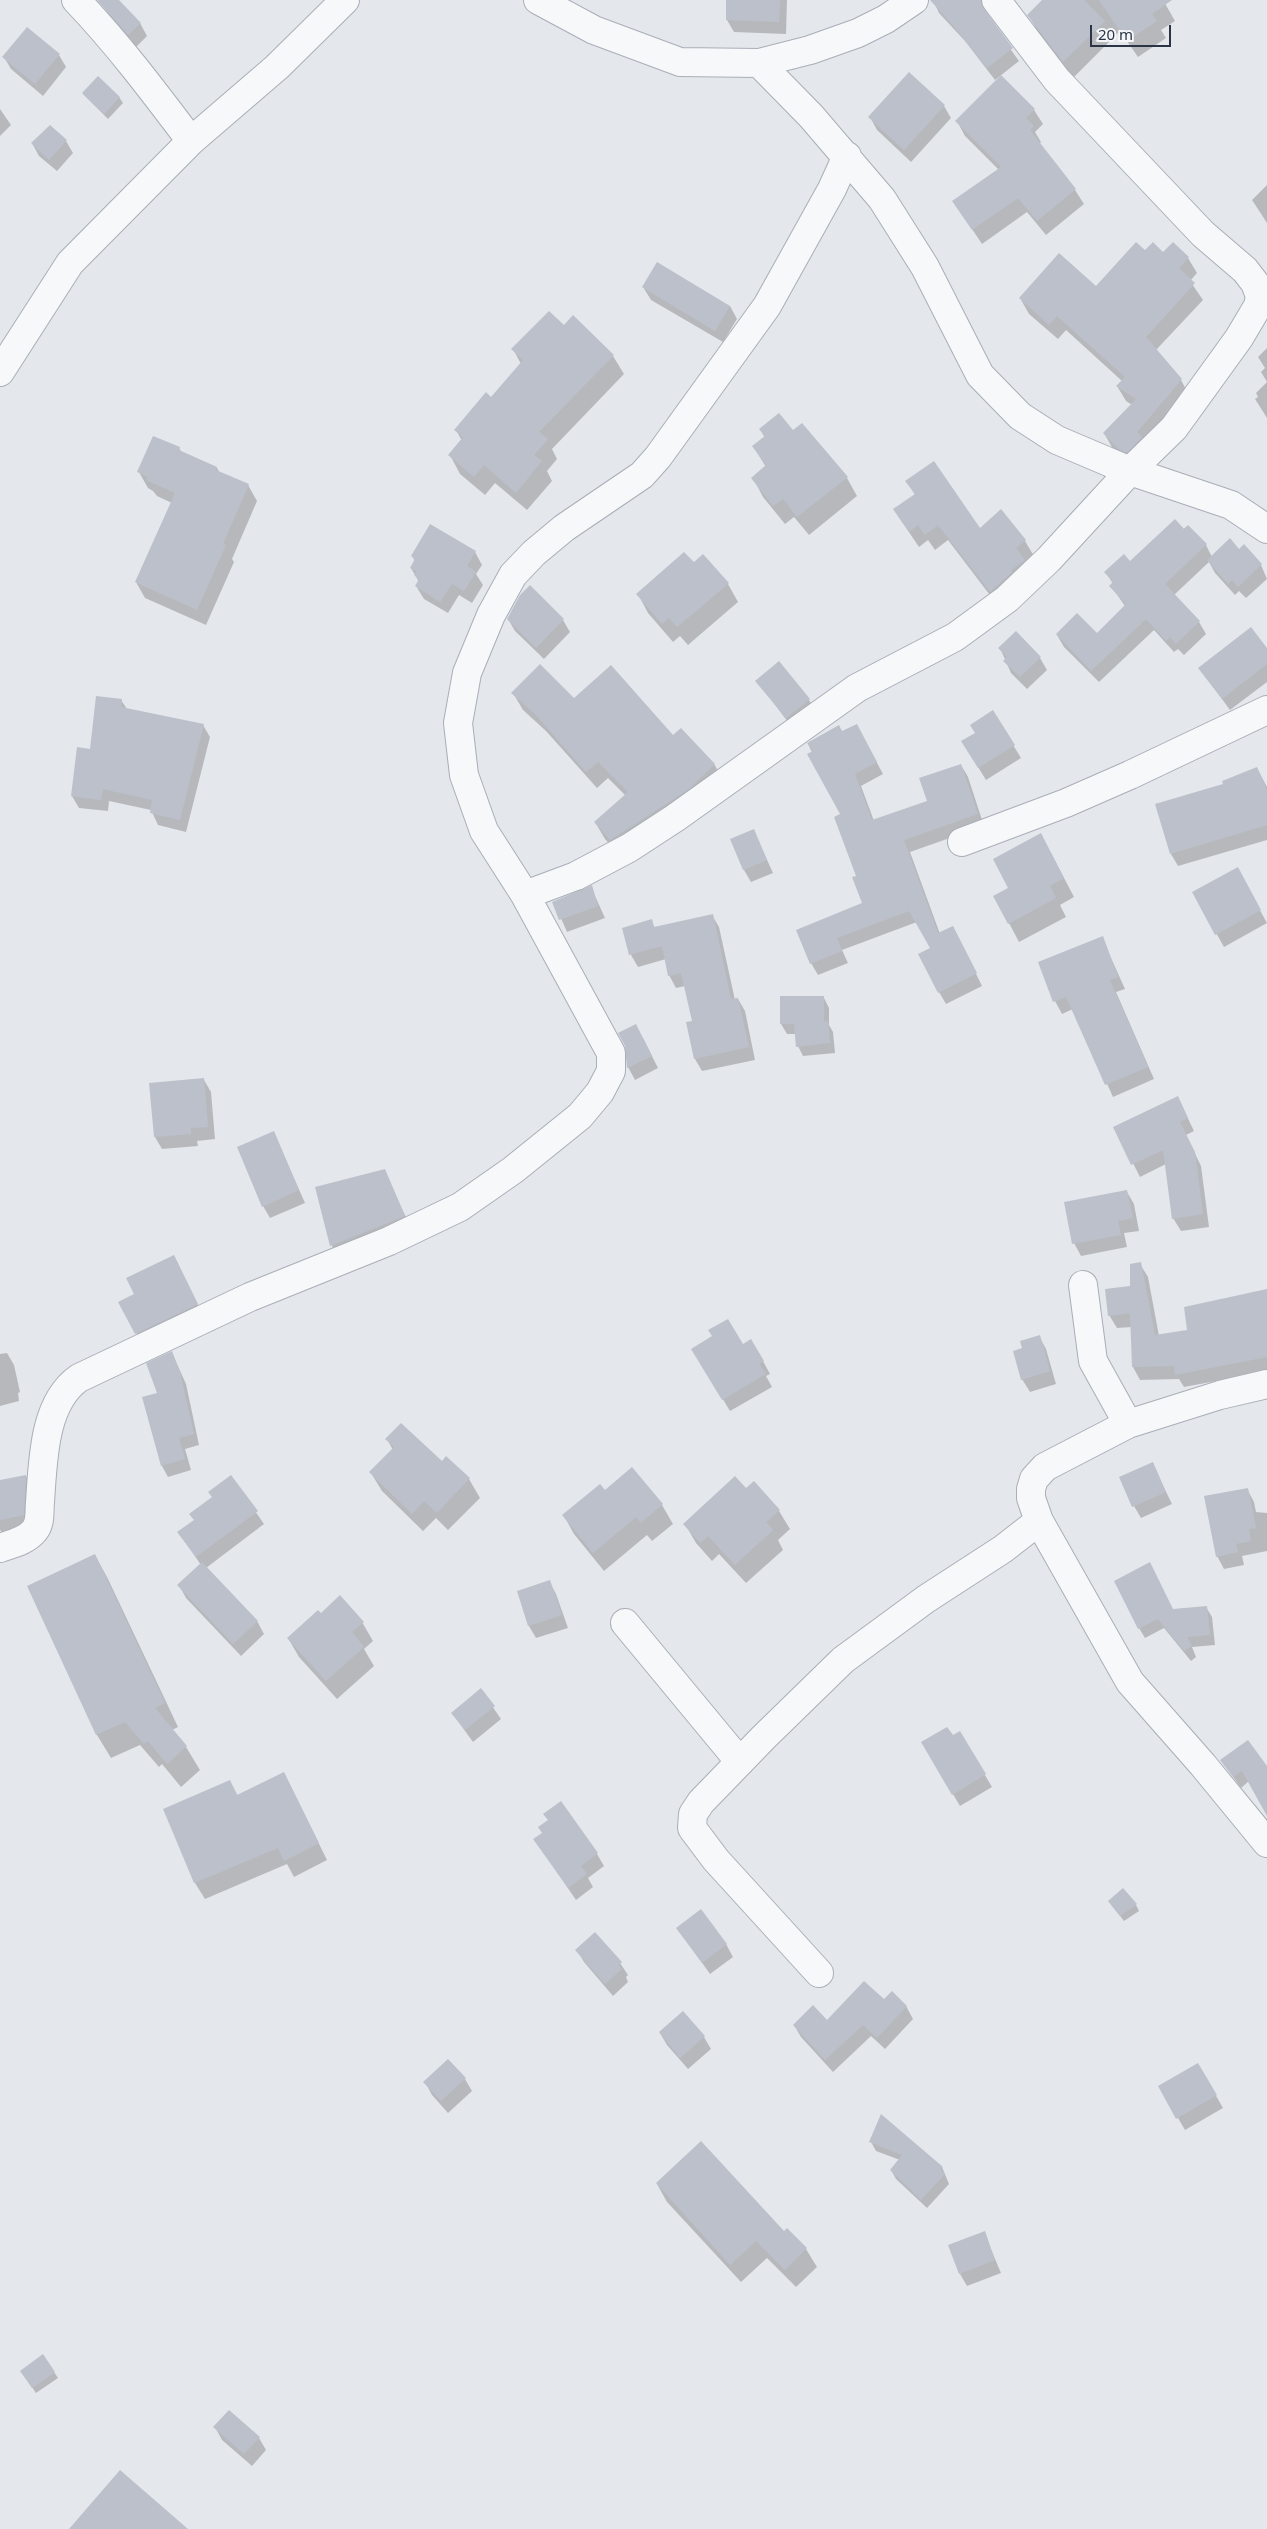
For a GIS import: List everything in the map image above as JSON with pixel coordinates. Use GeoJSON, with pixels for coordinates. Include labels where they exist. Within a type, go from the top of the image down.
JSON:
{"type":"FeatureCollection","features":[{"type":"Feature","properties":{"kind":"street"},"geometry":{"type":"LineString","coordinates":[[76,0],[153,90],[190,141]]}},
{"type":"Feature","properties":{"kind":"street"},"geometry":{"type":"LineString","coordinates":[[0,372],[70,263],[190,141],[277,67],[345,0]]}},
{"type":"Feature","properties":{"kind":"street"},"geometry":{"type":"LineString","coordinates":[[538,0],[594,30],[680,62],[759,63],[810,50],[858,33],[886,19],[914,0]]}},
{"type":"Feature","properties":{"kind":"street"},"geometry":{"type":"LineString","coordinates":[[525,895],[576,876],[629,848],[689,808],[858,688],[955,637],[1007,599],[1049,559],[1174,428],[1239,338],[1258,306],[1260,296],[1256,283],[1245,270],[1203,234],[1057,80],[996,0]]}},
{"type":"Feature","properties":{"kind":"street"},"geometry":{"type":"LineString","coordinates":[[759,63],[811,116],[882,199],[916,252],[980,375],[1020,416],[1057,440],[1130,472],[1231,505],[1267,530]]}},
{"type":"Feature","properties":{"kind":"street"},"geometry":{"type":"LineString","coordinates":[[0,1548],[26,1538],[38,1524],[45,1443],[59,1399],[66,1386],[78,1378],[250,1298],[389,1241],[460,1207],[513,1170],[580,1116],[600,1092],[610,1071],[610,1053],[525,895],[484,831],[464,775],[458,723],[467,673],[491,615],[512,575],[534,553],[564,528],[642,475],[658,458],[767,306],[832,189],[847,156]]}},
{"type":"Feature","properties":{"kind":"street"},"geometry":{"type":"LineString","coordinates":[[962,842],[1066,803],[1267,710]]}},
{"type":"Feature","properties":{"kind":"street"},"geometry":{"type":"LineString","coordinates":[[1084,1285],[1093,1361],[1128,1424]]}},
{"type":"Feature","properties":{"kind":"street"},"geometry":{"type":"LineString","coordinates":[[1267,1384],[1220,1395],[1128,1424],[1060,1459],[1039,1473],[1031,1489],[1031,1498],[1039,1521],[1130,1682],[1203,1765],[1267,1843]]}},
{"type":"Feature","properties":{"kind":"street"},"geometry":{"type":"LineString","coordinates":[[819,1973],[716,1860],[692,1828],[692,1819],[696,1809],[740,1762],[843,1660],[926,1599],[1003,1549],[1039,1521]]}},
{"type":"Feature","properties":{"kind":"street"},"geometry":{"type":"LineString","coordinates":[[625,1623],[740,1762]]}},
{"type":"Feature","properties":{"kind":"building"},"geometry":{"type":"Polygon","coordinates":[[[97,0],[119,0],[141,23],[128,35],[97,0]]]}},
{"type":"Feature","properties":{"kind":"building"},"geometry":{"type":"Polygon","coordinates":[[[726,0],[780,0],[779,22],[726,20],[726,0]]]}},
{"type":"Feature","properties":{"kind":"building"},"geometry":{"type":"Polygon","coordinates":[[[930,0],[981,0],[984,9],[1013,48],[987,68],[930,0]]]}},
{"type":"Feature","properties":{"kind":"building"},"geometry":{"type":"Polygon","coordinates":[[[1042,0],[1084,0],[1105,21],[1063,62],[1027,15],[1042,0]]]}},
{"type":"Feature","properties":{"kind":"building"},"geometry":{"type":"Polygon","coordinates":[[[1099,0],[1172,0],[1152,14],[1157,21],[1127,41],[1099,0]]]}},
{"type":"Feature","properties":{"kind":"building"},"geometry":{"type":"Polygon","coordinates":[[[27,27],[60,54],[35,84],[2,57],[27,27]]]}},
{"type":"Feature","properties":{"kind":"building"},"geometry":{"type":"Polygon","coordinates":[[[909,72],[945,105],[904,150],[868,117],[909,72]]]}},
{"type":"Feature","properties":{"kind":"building"},"geometry":{"type":"Polygon","coordinates":[[[1001,75],[1035,109],[1026,118],[1034,126],[1030,130],[1076,189],[1037,221],[1018,198],[972,230],[952,201],[1001,167],[955,121],[1001,75]]]}},
{"type":"Feature","properties":{"kind":"building"},"geometry":{"type":"Polygon","coordinates":[[[98,76],[120,97],[104,114],[82,93],[98,76]]]}},
{"type":"Feature","properties":{"kind":"building"},"geometry":{"type":"Polygon","coordinates":[[[50,125],[67,140],[49,160],[31,143],[50,125]]]}},
{"type":"Feature","properties":{"kind":"building"},"geometry":{"type":"Polygon","coordinates":[[[1136,242],[1145,250],[1153,242],[1163,252],[1173,242],[1189,257],[1179,268],[1195,283],[1146,337],[1182,379],[1137,432],[1142,437],[1127,453],[1119,449],[1103,433],[1136,399],[1116,386],[1125,377],[1057,316],[1049,325],[1019,298],[1059,253],[1096,286],[1136,242]]]}},
{"type":"Feature","properties":{"kind":"building"},"geometry":{"type":"Polygon","coordinates":[[[657,262],[730,306],[715,331],[642,287],[657,262]]]}},
{"type":"Feature","properties":{"kind":"building"},"geometry":{"type":"Polygon","coordinates":[[[549,311],[564,325],[573,315],[614,355],[539,432],[548,439],[534,455],[542,461],[516,493],[484,465],[474,477],[448,455],[463,437],[454,430],[486,392],[491,397],[523,360],[511,349],[549,311]]]}},
{"type":"Feature","properties":{"kind":"building"},"geometry":{"type":"Polygon","coordinates":[[[779,413],[793,430],[802,423],[848,477],[797,517],[783,499],[773,506],[751,478],[766,465],[752,446],[765,436],[759,429],[779,413]]]}},
{"type":"Feature","properties":{"kind":"building"},"geometry":{"type":"Polygon","coordinates":[[[153,436],[180,447],[179,450],[217,467],[216,470],[249,484],[223,544],[226,545],[197,610],[135,582],[175,493],[146,480],[148,477],[137,472],[153,436]]]}},
{"type":"Feature","properties":{"kind":"building"},"geometry":{"type":"Polygon","coordinates":[[[934,461],[980,528],[1001,509],[1026,540],[1016,548],[1025,560],[1011,570],[1012,572],[990,592],[938,525],[925,535],[918,525],[909,532],[893,509],[915,494],[905,481],[934,461]]]}},
{"type":"Feature","properties":{"kind":"building"},"geometry":{"type":"Polygon","coordinates":[[[1175,519],[1184,529],[1188,525],[1207,544],[1165,584],[1200,621],[1176,644],[1170,637],[1166,641],[1146,619],[1091,671],[1056,634],[1077,613],[1097,633],[1126,604],[1109,586],[1113,582],[1104,572],[1124,554],[1130,561],[1175,519]]]}},
{"type":"Feature","properties":{"kind":"building"},"geometry":{"type":"Polygon","coordinates":[[[430,524],[476,551],[467,566],[476,572],[464,591],[452,584],[440,602],[415,586],[419,579],[414,575],[416,571],[410,568],[415,559],[411,556],[430,524]]]}},
{"type":"Feature","properties":{"kind":"building"},"geometry":{"type":"Polygon","coordinates":[[[1230,538],[1239,549],[1244,544],[1262,564],[1238,587],[1232,580],[1228,584],[1207,560],[1230,538]]]}},
{"type":"Feature","properties":{"kind":"building"},"geometry":{"type":"Polygon","coordinates":[[[684,552],[694,562],[703,554],[729,583],[677,627],[669,618],[662,624],[636,594],[684,552]]]}},
{"type":"Feature","properties":{"kind":"building"},"geometry":{"type":"Polygon","coordinates":[[[530,585],[564,619],[536,648],[507,619],[520,595],[530,585]]]}},
{"type":"Feature","properties":{"kind":"building"},"geometry":{"type":"Polygon","coordinates":[[[1251,627],[1267,648],[1267,664],[1222,699],[1198,668],[1251,627]]]}},
{"type":"Feature","properties":{"kind":"building"},"geometry":{"type":"Polygon","coordinates":[[[1016,631],[1041,657],[1020,677],[1003,661],[1007,657],[998,648],[1016,631]]]}},
{"type":"Feature","properties":{"kind":"building"},"geometry":{"type":"Polygon","coordinates":[[[779,661],[810,699],[786,718],[755,681],[779,661]]]}},
{"type":"Feature","properties":{"kind":"building"},"geometry":{"type":"Polygon","coordinates":[[[540,664],[574,698],[611,665],[673,735],[681,728],[715,764],[689,789],[610,840],[594,822],[628,792],[598,762],[586,772],[535,714],[511,693],[540,664]]]}},
{"type":"Feature","properties":{"kind":"building"},"geometry":{"type":"Polygon","coordinates":[[[96,696],[122,699],[121,707],[204,724],[180,820],[150,813],[152,800],[103,789],[101,800],[71,796],[77,747],[90,749],[96,696]]]}},
{"type":"Feature","properties":{"kind":"building"},"geometry":{"type":"Polygon","coordinates":[[[993,710],[1015,745],[978,768],[961,741],[975,733],[970,725],[993,710]]]}},
{"type":"Feature","properties":{"kind":"building"},"geometry":{"type":"Polygon","coordinates":[[[857,724],[877,762],[855,774],[872,820],[927,801],[919,778],[961,764],[978,814],[904,840],[938,933],[953,926],[977,973],[938,993],[918,954],[930,948],[909,911],[837,938],[842,951],[810,964],[796,930],[862,903],[852,877],[856,876],[834,817],[840,814],[807,754],[813,751],[807,743],[839,725],[842,731],[857,724]]]}},
{"type":"Feature","properties":{"kind":"building"},"geometry":{"type":"Polygon","coordinates":[[[1257,767],[1267,790],[1267,825],[1170,854],[1155,804],[1223,784],[1222,781],[1257,767]]]}},
{"type":"Feature","properties":{"kind":"building"},"geometry":{"type":"Polygon","coordinates":[[[754,829],[767,860],[743,870],[730,839],[754,829]]]}},
{"type":"Feature","properties":{"kind":"building"},"geometry":{"type":"Polygon","coordinates":[[[1041,833],[1064,878],[1050,886],[1056,898],[1008,924],[993,896],[1008,888],[993,859],[1041,833]]]}},
{"type":"Feature","properties":{"kind":"building"},"geometry":{"type":"Polygon","coordinates":[[[1238,867],[1261,910],[1215,935],[1192,892],[1238,867]]]}},
{"type":"Feature","properties":{"kind":"building"},"geometry":{"type":"Polygon","coordinates":[[[592,885],[598,906],[559,920],[552,902],[592,885]]]}},
{"type":"Feature","properties":{"kind":"building"},"geometry":{"type":"Polygon","coordinates":[[[713,914],[731,999],[738,998],[749,1047],[694,1059],[686,1022],[692,1021],[681,973],[668,976],[662,946],[629,955],[622,928],[652,919],[654,927],[713,914]]]}},
{"type":"Feature","properties":{"kind":"building"},"geometry":{"type":"Polygon","coordinates":[[[1103,936],[1118,977],[1110,980],[1148,1067],[1105,1085],[1066,997],[1053,1002],[1038,962],[1103,936]]]}},
{"type":"Feature","properties":{"kind":"building"},"geometry":{"type":"Polygon","coordinates":[[[780,996],[824,996],[824,1022],[828,1021],[830,1043],[796,1047],[794,1024],[780,1024],[780,996]]]}},
{"type":"Feature","properties":{"kind":"building"},"geometry":{"type":"Polygon","coordinates":[[[636,1024],[652,1056],[627,1068],[625,1046],[618,1033],[636,1024]]]}},
{"type":"Feature","properties":{"kind":"building"},"geometry":{"type":"Polygon","coordinates":[[[204,1078],[208,1127],[191,1128],[191,1134],[154,1137],[149,1083],[204,1078]]]}},
{"type":"Feature","properties":{"kind":"building"},"geometry":{"type":"Polygon","coordinates":[[[1178,1096],[1188,1118],[1180,1122],[1195,1152],[1203,1214],[1172,1219],[1163,1150],[1131,1165],[1113,1127],[1178,1096]]]}},
{"type":"Feature","properties":{"kind":"building"},"geometry":{"type":"Polygon","coordinates":[[[274,1131],[299,1190],[262,1207],[237,1147],[274,1131]]]}},
{"type":"Feature","properties":{"kind":"building"},"geometry":{"type":"Polygon","coordinates":[[[385,1169],[405,1216],[330,1246],[315,1187],[385,1169]]]}},
{"type":"Feature","properties":{"kind":"building"},"geometry":{"type":"Polygon","coordinates":[[[1127,1190],[1133,1218],[1118,1221],[1121,1235],[1072,1244],[1064,1202],[1127,1190]]]}},
{"type":"Feature","properties":{"kind":"building"},"geometry":{"type":"Polygon","coordinates":[[[174,1255],[198,1304],[135,1334],[118,1302],[134,1294],[126,1278],[174,1255]]]}},
{"type":"Feature","properties":{"kind":"building"},"geometry":{"type":"Polygon","coordinates":[[[1141,1262],[1155,1335],[1187,1330],[1184,1307],[1267,1289],[1267,1357],[1175,1375],[1174,1366],[1132,1367],[1130,1313],[1108,1316],[1105,1289],[1130,1286],[1130,1264],[1141,1262]]]}},
{"type":"Feature","properties":{"kind":"building"},"geometry":{"type":"Polygon","coordinates":[[[728,1319],[743,1344],[751,1339],[764,1361],[759,1364],[766,1374],[722,1400],[691,1349],[712,1336],[708,1330],[728,1319]]]}},
{"type":"Feature","properties":{"kind":"building"},"geometry":{"type":"Polygon","coordinates":[[[1040,1335],[1050,1371],[1021,1380],[1013,1351],[1022,1348],[1020,1341],[1040,1335]]]}},
{"type":"Feature","properties":{"kind":"building"},"geometry":{"type":"Polygon","coordinates":[[[172,1351],[180,1372],[194,1434],[179,1438],[185,1459],[161,1466],[142,1397],[157,1393],[146,1363],[172,1351]]]}},
{"type":"Feature","properties":{"kind":"building"},"geometry":{"type":"Polygon","coordinates":[[[401,1423],[442,1461],[446,1456],[470,1478],[437,1513],[424,1501],[412,1514],[369,1472],[394,1447],[385,1439],[401,1423]]]}},
{"type":"Feature","properties":{"kind":"building"},"geometry":{"type":"Polygon","coordinates":[[[1153,1462],[1166,1492],[1132,1507],[1119,1477],[1153,1462]]]}},
{"type":"Feature","properties":{"kind":"building"},"geometry":{"type":"Polygon","coordinates":[[[632,1467],[663,1504],[641,1523],[636,1517],[593,1553],[562,1515],[600,1484],[605,1490],[632,1467]]]}},
{"type":"Feature","properties":{"kind":"building"},"geometry":{"type":"Polygon","coordinates":[[[26,1475],[24,1515],[0,1520],[0,1480],[26,1475]]]}},
{"type":"Feature","properties":{"kind":"building"},"geometry":{"type":"Polygon","coordinates":[[[231,1475],[258,1511],[196,1557],[177,1532],[194,1520],[189,1514],[212,1497],[208,1492],[231,1475]]]}},
{"type":"Feature","properties":{"kind":"building"},"geometry":{"type":"Polygon","coordinates":[[[735,1476],[746,1488],[754,1481],[780,1510],[766,1522],[773,1530],[735,1565],[708,1536],[700,1543],[683,1524],[735,1476]]]}},
{"type":"Feature","properties":{"kind":"building"},"geometry":{"type":"Polygon","coordinates":[[[1248,1488],[1256,1528],[1249,1529],[1251,1541],[1236,1544],[1238,1552],[1216,1557],[1204,1496],[1248,1488]]]}},
{"type":"Feature","properties":{"kind":"building"},"geometry":{"type":"Polygon","coordinates":[[[95,1554],[165,1703],[155,1708],[187,1746],[167,1764],[148,1741],[144,1744],[125,1722],[96,1735],[27,1586],[95,1554]]]}},
{"type":"Feature","properties":{"kind":"building"},"geometry":{"type":"Polygon","coordinates":[[[202,1562],[258,1621],[233,1644],[177,1585],[202,1562]]]}},
{"type":"Feature","properties":{"kind":"building"},"geometry":{"type":"Polygon","coordinates":[[[1150,1562],[1173,1609],[1207,1606],[1210,1635],[1187,1637],[1192,1646],[1184,1651],[1158,1619],[1138,1629],[1114,1581],[1150,1562]]]}},
{"type":"Feature","properties":{"kind":"building"},"geometry":{"type":"Polygon","coordinates":[[[550,1580],[562,1615],[528,1626],[517,1591],[550,1580]]]}},
{"type":"Feature","properties":{"kind":"building"},"geometry":{"type":"Polygon","coordinates":[[[340,1595],[364,1622],[352,1632],[364,1647],[326,1681],[287,1638],[318,1610],[321,1613],[340,1595]]]}},
{"type":"Feature","properties":{"kind":"building"},"geometry":{"type":"Polygon","coordinates":[[[481,1688],[495,1706],[465,1730],[451,1713],[481,1688]]]}},
{"type":"Feature","properties":{"kind":"building"},"geometry":{"type":"Polygon","coordinates":[[[947,1727],[953,1735],[960,1731],[986,1774],[952,1795],[921,1742],[947,1727]]]}},
{"type":"Feature","properties":{"kind":"building"},"geometry":{"type":"Polygon","coordinates":[[[1248,1740],[1267,1766],[1267,1816],[1242,1771],[1233,1777],[1220,1760],[1248,1740]]]}},
{"type":"Feature","properties":{"kind":"building"},"geometry":{"type":"Polygon","coordinates":[[[284,1772],[319,1843],[284,1861],[278,1848],[194,1883],[163,1809],[230,1780],[237,1795],[284,1772]]]}},
{"type":"Feature","properties":{"kind":"building"},"geometry":{"type":"Polygon","coordinates":[[[561,1801],[598,1853],[581,1866],[587,1874],[568,1888],[533,1839],[542,1833],[538,1827],[548,1820],[543,1814],[561,1801]]]}},
{"type":"Feature","properties":{"kind":"building"},"geometry":{"type":"Polygon","coordinates":[[[1123,1888],[1137,1904],[1120,1916],[1108,1901],[1123,1888]]]}},
{"type":"Feature","properties":{"kind":"building"},"geometry":{"type":"Polygon","coordinates":[[[701,1909],[727,1944],[702,1963],[676,1928],[701,1909]]]}},
{"type":"Feature","properties":{"kind":"building"},"geometry":{"type":"Polygon","coordinates":[[[595,1932],[622,1962],[619,1965],[622,1969],[605,1984],[575,1950],[595,1932]]]}},
{"type":"Feature","properties":{"kind":"building"},"geometry":{"type":"Polygon","coordinates":[[[864,1981],[884,1999],[892,1991],[907,2006],[877,2038],[863,2025],[825,2060],[793,2025],[813,2005],[827,2020],[864,1981]]]}},
{"type":"Feature","properties":{"kind":"building"},"geometry":{"type":"Polygon","coordinates":[[[683,2011],[705,2036],[680,2058],[659,2032],[683,2011]]]}},
{"type":"Feature","properties":{"kind":"building"},"geometry":{"type":"Polygon","coordinates":[[[448,2059],[466,2078],[441,2101],[423,2082],[448,2059]]]}},
{"type":"Feature","properties":{"kind":"building"},"geometry":{"type":"Polygon","coordinates":[[[1198,2063],[1217,2095],[1176,2119],[1158,2086],[1198,2063]]]}},
{"type":"Feature","properties":{"kind":"building"},"geometry":{"type":"Polygon","coordinates":[[[881,2114],[943,2167],[940,2169],[945,2174],[921,2200],[890,2170],[902,2155],[869,2142],[881,2114]]]}},
{"type":"Feature","properties":{"kind":"building"},"geometry":{"type":"Polygon","coordinates":[[[701,2141],[784,2231],[787,2228],[807,2248],[785,2270],[756,2241],[730,2265],[656,2183],[701,2141]]]}},
{"type":"Feature","properties":{"kind":"building"},"geometry":{"type":"Polygon","coordinates":[[[985,2231],[995,2260],[959,2274],[948,2245],[985,2231]]]}},
{"type":"Feature","properties":{"kind":"building"},"geometry":{"type":"Polygon","coordinates":[[[43,2354],[55,2372],[32,2388],[20,2371],[43,2354]]]}},
{"type":"Feature","properties":{"kind":"building"},"geometry":{"type":"Polygon","coordinates":[[[229,2410],[260,2437],[244,2454],[213,2427],[229,2410]]]}},
{"type":"Feature","properties":{"kind":"building"},"geometry":{"type":"Polygon","coordinates":[[[120,2470],[188,2529],[69,2529],[120,2470]]]}}]}
